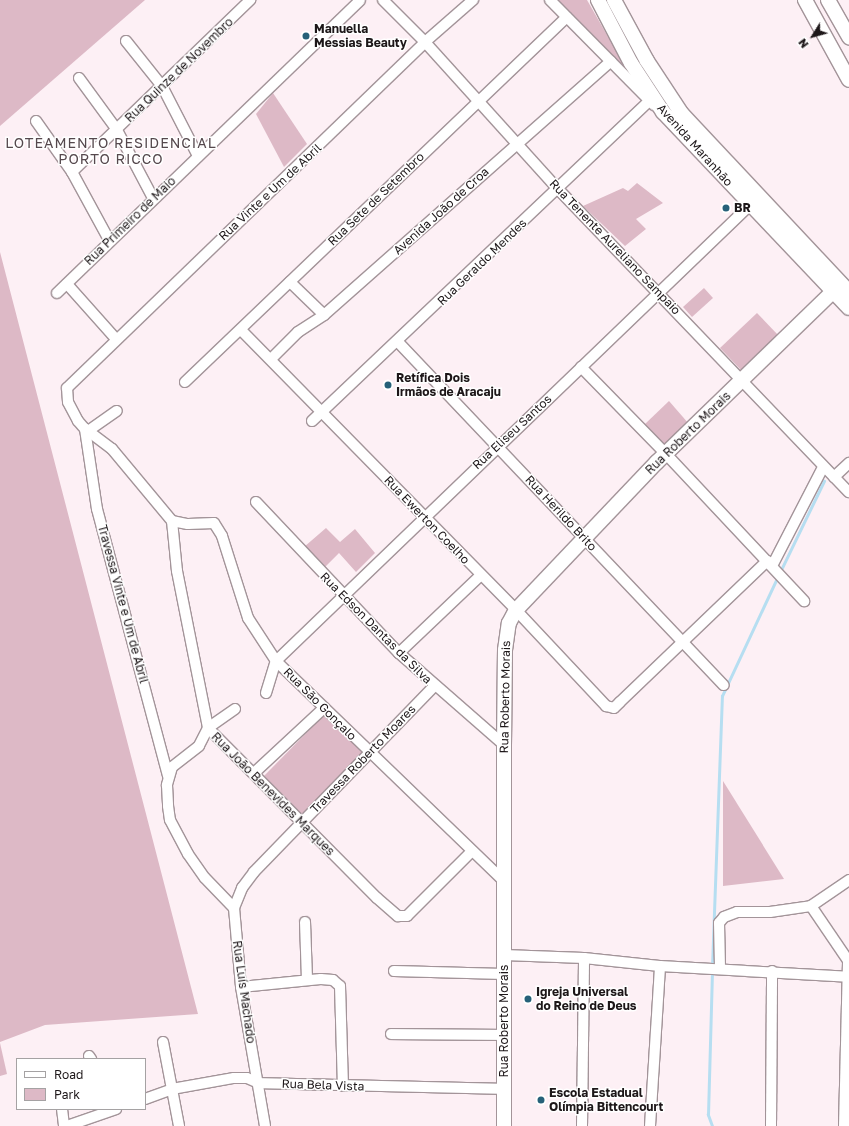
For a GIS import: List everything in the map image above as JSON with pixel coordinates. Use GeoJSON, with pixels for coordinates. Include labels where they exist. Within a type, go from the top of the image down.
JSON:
{"type":"FeatureCollection","features":[{"type":"Feature","properties":{"kind":"street","name":"Rua Quinze de Novembro"},"geometry":{"type":"LineString","coordinates":[[72,172],[250,0]]}},
{"type":"Feature","properties":{"kind":"street","name":"Rua Primeiro de Maio"},"geometry":{"type":"LineString","coordinates":[[57,293],[109,240],[360,0]]}},
{"type":"Feature","properties":{"kind":"street","name":"Rua Tenente Aureliano Sampaio"},"geometry":{"type":"LineString","coordinates":[[383,0],[425,42],[478,101],[518,142],[558,188],[743,379],[823,467],[849,492]]}},
{"type":"Feature","properties":{"kind":"street","name":"Rua Vinte e Um de Abril"},"geometry":{"type":"LineString","coordinates":[[86,430],[68,402],[66,392],[68,386],[425,42],[473,0]]}},
{"type":"Feature","properties":{"kind":"street"},"geometry":{"type":"LineString","coordinates":[[550,0],[649,101],[663,112]]}},
{"type":"Feature","properties":{"kind":"street","name":"Avenida Maranhão"},"geometry":{"type":"LineString","coordinates":[[598,0],[631,63],[663,112],[750,205],[841,289]]}},
{"type":"Feature","properties":{"kind":"street","name":"Avenida Maranhão"},"geometry":{"type":"LineString","coordinates":[[614,0],[647,61],[682,114],[841,289],[849,308]]}},
{"type":"Feature","properties":{"kind":"street"},"geometry":{"type":"LineString","coordinates":[[804,0],[849,80]]}},
{"type":"Feature","properties":{"kind":"street"},"geometry":{"type":"LineString","coordinates":[[828,0],[849,37]]}},
{"type":"Feature","properties":{"kind":"street","name":"Rua Sete de Setembro"},"geometry":{"type":"LineString","coordinates":[[185,382],[567,17]]}},
{"type":"Feature","properties":{"kind":"street"},"geometry":{"type":"LineString","coordinates":[[126,41],[162,86],[198,156]]}},
{"type":"Feature","properties":{"kind":"street","name":"Avenida João de Croa"},"geometry":{"type":"LineString","coordinates":[[270,360],[306,325],[324,315],[611,61]]}},
{"type":"Feature","properties":{"kind":"street"},"geometry":{"type":"LineString","coordinates":[[79,78],[117,130],[153,198]]}},
{"type":"Feature","properties":{"kind":"street","name":"Rua Geraldo Mendes"},"geometry":{"type":"LineString","coordinates":[[312,421],[398,342],[649,101]]}},
{"type":"Feature","properties":{"kind":"street"},"geometry":{"type":"LineString","coordinates":[[36,121],[72,172],[109,240]]}},
{"type":"Feature","properties":{"kind":"street","name":"Rua Eliseu Santos"},"geometry":{"type":"LineString","coordinates":[[276,661],[424,516],[750,205]]}},
{"type":"Feature","properties":{"kind":"street"},"geometry":{"type":"LineString","coordinates":[[290,282],[324,315]]}},
{"type":"Feature","properties":{"kind":"street"},"geometry":{"type":"LineString","coordinates":[[67,284],[116,339]]}},
{"type":"Feature","properties":{"kind":"street","name":"Rua Roberto Morais"},"geometry":{"type":"LineString","coordinates":[[504,1126],[504,745],[506,640],[516,610],[666,454],[743,379],[841,289]]}},
{"type":"Feature","properties":{"kind":"street","name":"Rua Ewerton Coelho"},"geometry":{"type":"LineString","coordinates":[[240,330],[516,610],[606,706],[614,708],[682,643]]}},
{"type":"Feature","properties":{"kind":"street","name":"Rua Herildo Brito"},"geometry":{"type":"LineString","coordinates":[[398,342],[498,445],[722,685]]}},
{"type":"Feature","properties":{"kind":"street"},"geometry":{"type":"LineString","coordinates":[[581,367],[666,454],[804,601]]}},
{"type":"Feature","properties":{"kind":"street"},"geometry":{"type":"LineString","coordinates":[[117,411],[86,430],[112,449],[172,521]]}},
{"type":"Feature","properties":{"kind":"street","name":"Travessa Vinte e Um de Abril"},"geometry":{"type":"LineString","coordinates":[[86,430],[97,509],[168,776]]}},
{"type":"Feature","properties":{"kind":"street"},"geometry":{"type":"LineString","coordinates":[[834,477],[849,463]]}},
{"type":"Feature","properties":{"kind":"street"},"geometry":{"type":"LineString","coordinates":[[682,643],[769,563],[823,467]]}},
{"type":"Feature","properties":{"kind":"street","name":"Rua Edson Dantas da Silva"},"geometry":{"type":"LineString","coordinates":[[256,502],[343,596],[399,653],[434,686],[504,745]]}},
{"type":"Feature","properties":{"kind":"street","name":"Rua São Gonçalo"},"geometry":{"type":"LineString","coordinates":[[172,521],[188,524],[214,523],[222,536],[248,618],[276,661],[370,754],[505,882]]}},
{"type":"Feature","properties":{"kind":"street","name":"Rua João Benevides Marques"},"geometry":{"type":"LineString","coordinates":[[172,521],[177,571],[208,728],[392,913],[400,917],[406,916],[472,851]]}},
{"type":"Feature","properties":{"kind":"street"},"geometry":{"type":"LineString","coordinates":[[399,653],[481,576]]}},
{"type":"Feature","properties":{"kind":"street"},"geometry":{"type":"LineString","coordinates":[[266,693],[276,661]]}},
{"type":"Feature","properties":{"kind":"street","name":"Travessa Roberto Moares"},"geometry":{"type":"LineString","coordinates":[[234,908],[247,881],[434,686]]}},
{"type":"Feature","properties":{"kind":"street"},"geometry":{"type":"LineString","coordinates":[[254,774],[324,708]]}},
{"type":"Feature","properties":{"kind":"street"},"geometry":{"type":"LineString","coordinates":[[234,908],[205,878],[177,835],[168,806],[168,776],[172,767],[199,746],[208,728],[235,710]]}},
{"type":"Feature","properties":{"kind":"street"},"geometry":{"type":"LineString","coordinates":[[720,967],[719,923],[724,917],[737,912],[770,912],[811,906],[849,880]]}},
{"type":"Feature","properties":{"kind":"street"},"geometry":{"type":"LineString","coordinates":[[811,906],[848,962],[847,1101],[844,1126]]}},
{"type":"Feature","properties":{"kind":"street","name":"Rua Luís Machado"},"geometry":{"type":"LineString","coordinates":[[234,908],[241,987],[259,1083],[265,1126]]}},
{"type":"Feature","properties":{"kind":"street"},"geometry":{"type":"LineString","coordinates":[[304,922],[307,980]]}},
{"type":"Feature","properties":{"kind":"street"},"geometry":{"type":"LineString","coordinates":[[504,955],[584,958],[660,966],[720,967],[848,977]]}},
{"type":"Feature","properties":{"kind":"street"},"geometry":{"type":"LineString","coordinates":[[582,1126],[584,958]]}},
{"type":"Feature","properties":{"kind":"street"},"geometry":{"type":"LineString","coordinates":[[650,1126],[660,966]]}},
{"type":"Feature","properties":{"kind":"street"},"geometry":{"type":"LineString","coordinates":[[394,971],[504,974]]}},
{"type":"Feature","properties":{"kind":"street"},"geometry":{"type":"LineString","coordinates":[[771,1126],[772,971]]}},
{"type":"Feature","properties":{"kind":"street"},"geometry":{"type":"LineString","coordinates":[[241,987],[326,978],[340,986],[343,1086]]}},
{"type":"Feature","properties":{"kind":"street"},"geometry":{"type":"LineString","coordinates":[[391,1034],[504,1035]]}},
{"type":"Feature","properties":{"kind":"street"},"geometry":{"type":"LineString","coordinates":[[163,1042],[179,1126]]}},
{"type":"Feature","properties":{"kind":"street","name":"Rua Bela Vista"},"geometry":{"type":"LineString","coordinates":[[146,1099],[172,1089],[234,1078],[247,1078],[259,1083],[504,1089]]}},
{"type":"Feature","properties":{"kind":"street"},"geometry":{"type":"LineString","coordinates":[[62,1110],[66,1126],[113,1110]]}},
{"type":"Feature","properties":{"kind":"green space"},"geometry":{"type":"Polygon","coordinates":[[[0,0],[145,0],[0,126],[0,0]]]}},
{"type":"Feature","properties":{"kind":"green space"},"geometry":{"type":"Polygon","coordinates":[[[555,0],[587,0],[626,68],[555,0]]]}},
{"type":"Feature","properties":{"kind":"green space"},"geometry":{"type":"Polygon","coordinates":[[[273,93],[307,144],[284,167],[256,114],[273,93]]]}},
{"type":"Feature","properties":{"kind":"green space"},"geometry":{"type":"Polygon","coordinates":[[[637,183],[663,203],[636,219],[646,229],[625,246],[583,206],[623,188],[628,191],[637,183]]]}},
{"type":"Feature","properties":{"kind":"green space"},"geometry":{"type":"Polygon","coordinates":[[[0,252],[198,1014],[45,1025],[0,1042],[0,252]]]}},
{"type":"Feature","properties":{"kind":"green space"},"geometry":{"type":"Polygon","coordinates":[[[704,288],[713,298],[692,317],[683,307],[704,288]]]}},
{"type":"Feature","properties":{"kind":"green space"},"geometry":{"type":"Polygon","coordinates":[[[757,313],[779,336],[742,371],[720,348],[757,313]]]}},
{"type":"Feature","properties":{"kind":"green space"},"geometry":{"type":"Polygon","coordinates":[[[669,401],[689,424],[667,447],[645,424],[669,401]]]}},
{"type":"Feature","properties":{"kind":"green space"},"geometry":{"type":"Polygon","coordinates":[[[326,528],[340,542],[355,529],[375,553],[356,572],[339,553],[324,568],[304,547],[326,528]]]}},
{"type":"Feature","properties":{"kind":"green space"},"geometry":{"type":"Polygon","coordinates":[[[325,714],[363,753],[301,815],[263,777],[325,714]]]}},
{"type":"Feature","properties":{"kind":"green space"},"geometry":{"type":"Polygon","coordinates":[[[723,781],[784,879],[723,886],[723,781]]]}},
{"type":"Feature","properties":{"kind":"green space"},"geometry":{"type":"Polygon","coordinates":[[[0,1043],[7,1074],[0,1076],[0,1043]]]}},
{"type":"Feature","properties":{"kind":"waterway"},"geometry":{"type":"LineString","coordinates":[[780,572],[824,481]]}},
{"type":"Feature","properties":{"kind":"waterway"},"geometry":{"type":"LineString","coordinates":[[712,967],[722,696],[778,576]]}},
{"type":"Feature","properties":{"kind":"waterway"},"geometry":{"type":"LineString","coordinates":[[712,972],[708,1115],[712,1126]]}},
{"type":"Feature","properties":{"kind":"place","name":"Manuella Messias Beauty"},"geometry":{"type":"Point","coordinates":[306,36]}},
{"type":"Feature","properties":{"kind":"place","name":"BR"},"geometry":{"type":"Point","coordinates":[726,208]}},
{"type":"Feature","properties":{"kind":"place","name":"Retífica Dois Irmãos de Aracaju"},"geometry":{"type":"Point","coordinates":[388,385]}},
{"type":"Feature","properties":{"kind":"place","name":"Igreja Universal do Reino de Deus"},"geometry":{"type":"Point","coordinates":[528,999]}},
{"type":"Feature","properties":{"kind":"place","name":"Escola Estadual Olímpia Bittencourt"},"geometry":{"type":"Point","coordinates":[541,1100]}},
{"type":"Feature","properties":{"kind":"district","name":"LOTEAMENTO RESIDENCIAL PORTO RICCO"},"geometry":{"type":"Point","coordinates":[111,152]}}]}
